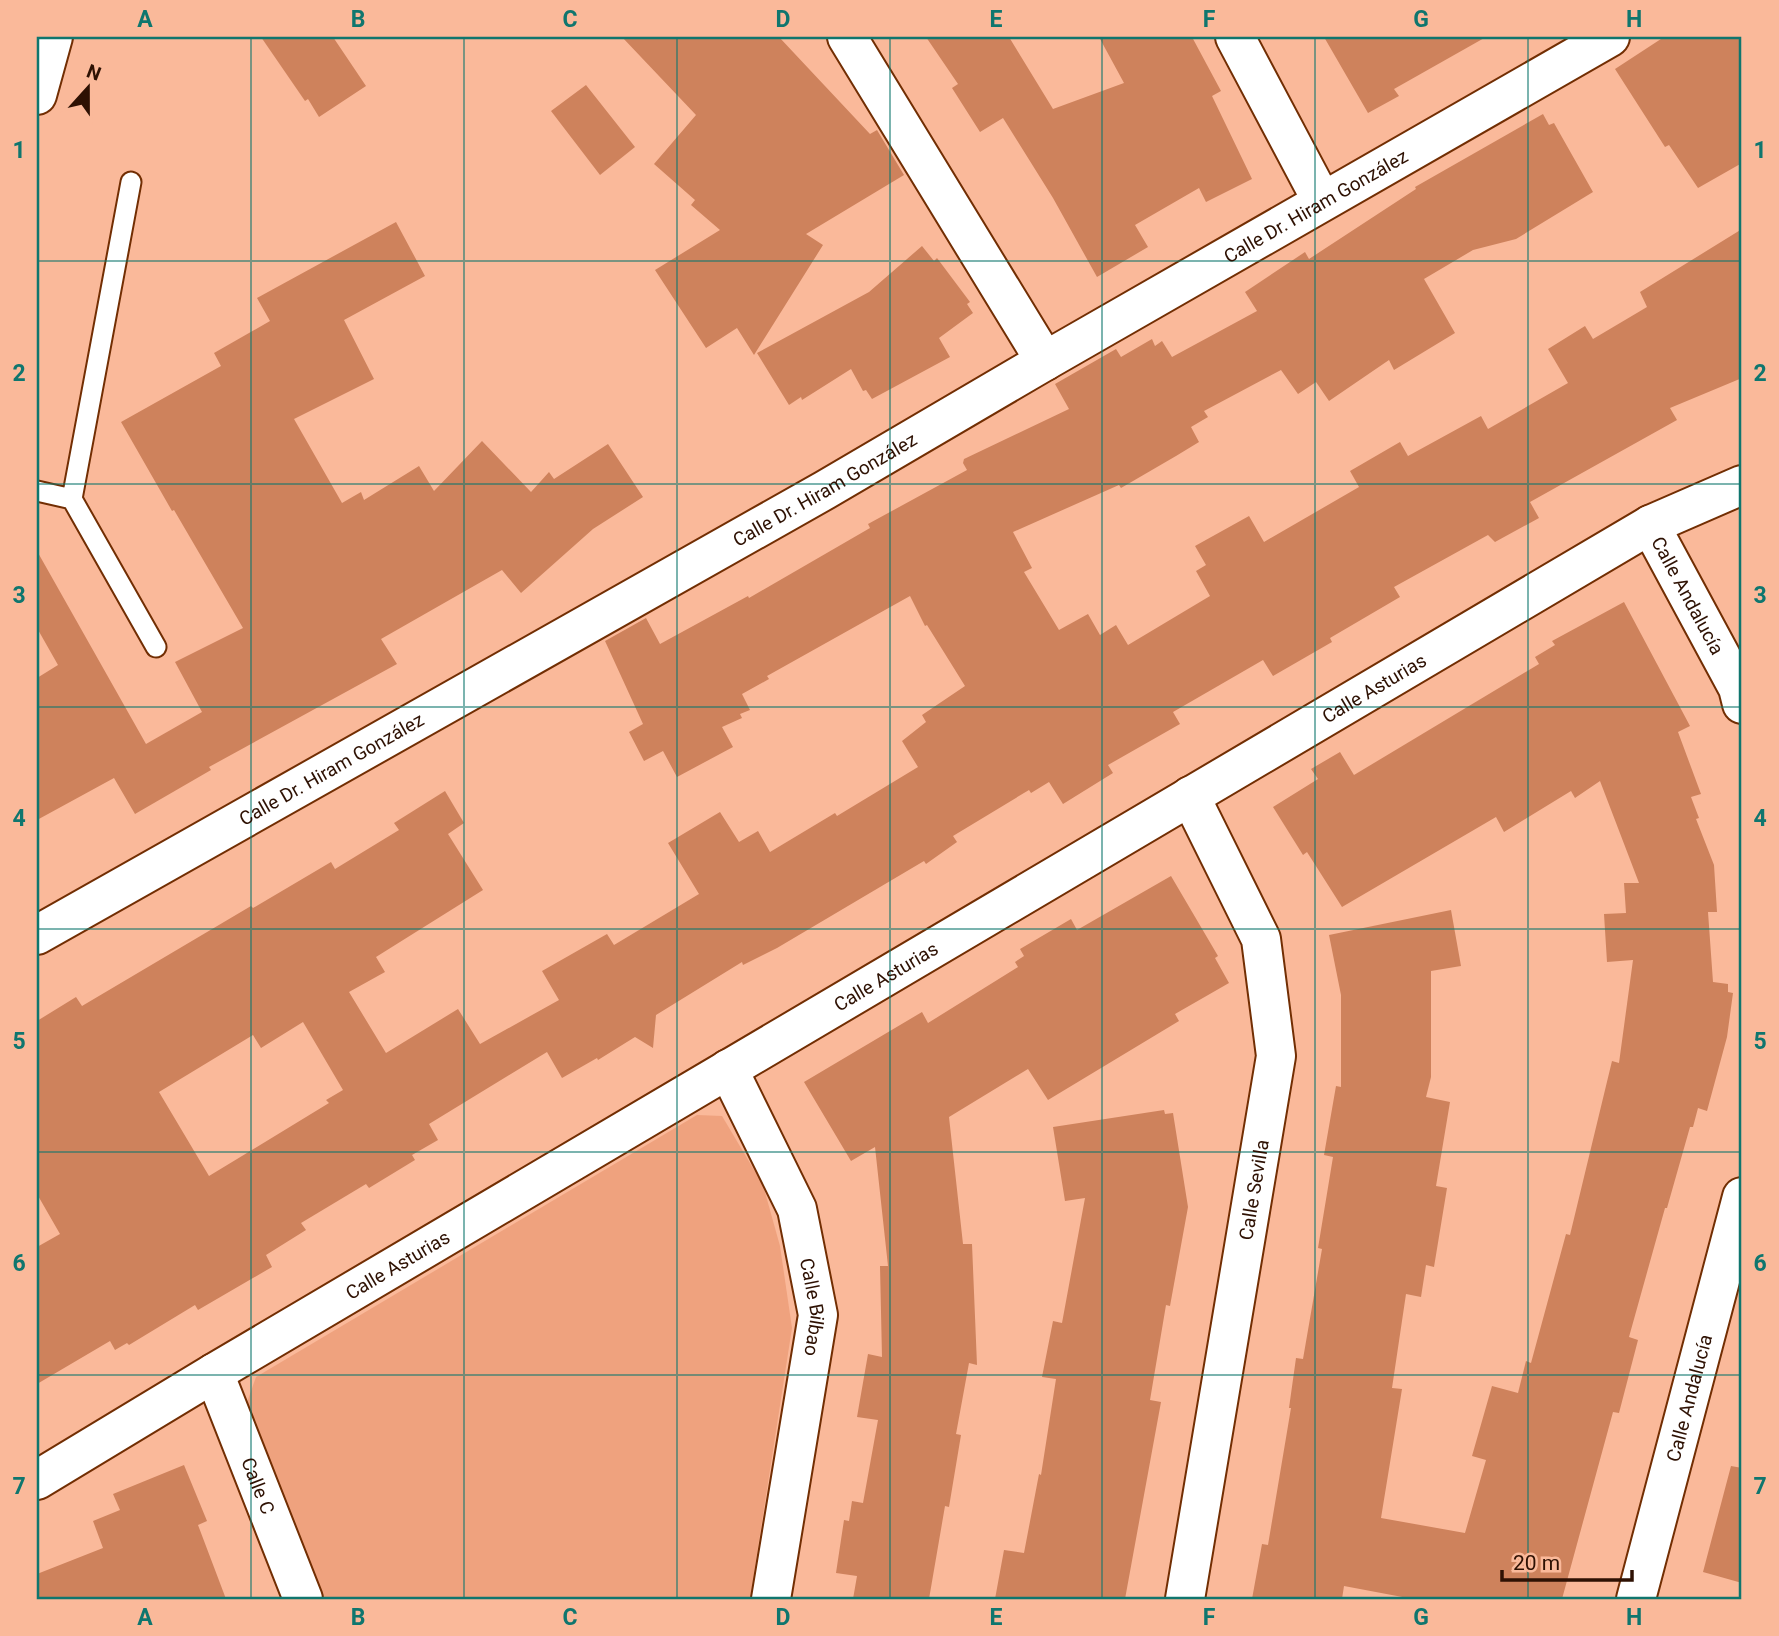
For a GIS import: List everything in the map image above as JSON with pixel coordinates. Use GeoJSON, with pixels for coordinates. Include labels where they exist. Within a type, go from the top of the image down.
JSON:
{"type":"FeatureCollection","features":[{"type":"Feature","properties":{"kind":"street"},"geometry":{"type":"LineString","coordinates":[[37,94],[53,37]]}},
{"type":"Feature","properties":{"kind":"street"},"geometry":{"type":"LineString","coordinates":[[847,37],[1045,361]]}},
{"type":"Feature","properties":{"kind":"street"},"geometry":{"type":"LineString","coordinates":[[1235,37],[1322,201]]}},
{"type":"Feature","properties":{"kind":"street","name":"Calle Dr. Hiram González"},"geometry":{"type":"LineString","coordinates":[[37,936],[813,497],[1610,37]]}},
{"type":"Feature","properties":{"kind":"street","name":"Calle Asturias"},"geometry":{"type":"LineString","coordinates":[[37,1480],[1650,525],[1742,485]]}},
{"type":"Feature","properties":{"kind":"street","name":"Calle Andalucía"},"geometry":{"type":"LineString","coordinates":[[1650,525],[1738,688],[1742,704]]}},
{"type":"Feature","properties":{"kind":"street","name":"Calle Sevilla"},"geometry":{"type":"LineString","coordinates":[[1185,1599],[1276,1056],[1261,939],[1190,796]]}},
{"type":"Feature","properties":{"kind":"street","name":"Calle Bilbao"},"geometry":{"type":"LineString","coordinates":[[728,1069],[797,1209],[818,1315],[771,1599]]}},
{"type":"Feature","properties":{"kind":"street","name":"Calle Andalucía"},"geometry":{"type":"LineString","coordinates":[[1636,1599],[1742,1197]]}},
{"type":"Feature","properties":{"kind":"street","name":"Calle C"},"geometry":{"type":"LineString","coordinates":[[214,1373],[303,1599]]}},
{"type":"Feature","properties":{"kind":"lane"},"geometry":{"type":"LineString","coordinates":[[131,182],[72,499],[156,647]]}},
{"type":"Feature","properties":{"kind":"lane"},"geometry":{"type":"LineString","coordinates":[[37,491],[72,499]]}},
{"type":"Feature","properties":{"kind":"shaded area"},"geometry":{"type":"Polygon","coordinates":[[[697,1115],[722,1116],[763,1185],[780,1246],[792,1328],[750,1599],[319,1599],[245,1408],[256,1377],[697,1115]]]}},
{"type":"Feature","properties":{"kind":"building"},"geometry":{"type":"Polygon","coordinates":[[[261,37],[333,37],[366,86],[319,117],[261,37]]]}},
{"type":"Feature","properties":{"kind":"building"},"geometry":{"type":"Polygon","coordinates":[[[622,37],[779,37],[870,134],[877,130],[904,175],[806,234],[823,245],[754,355],[737,328],[706,348],[655,270],[720,230],[691,205],[695,200],[654,164],[696,115],[622,37]]]}},
{"type":"Feature","properties":{"kind":"building"},"geometry":{"type":"Polygon","coordinates":[[[926,37],[1009,37],[1053,109],[1124,83],[1099,37],[1192,37],[1221,91],[1212,96],[1252,179],[1206,202],[1199,188],[1135,225],[1148,247],[1097,277],[1053,198],[1003,118],[980,132],[952,88],[958,84],[926,37]]]}},
{"type":"Feature","properties":{"kind":"building"},"geometry":{"type":"Polygon","coordinates":[[[1324,37],[1486,37],[1394,89],[1399,96],[1368,113],[1324,37]]]}},
{"type":"Feature","properties":{"kind":"building"},"geometry":{"type":"Polygon","coordinates":[[[1664,37],[1742,37],[1742,163],[1698,188],[1669,145],[1665,147],[1615,69],[1664,37]]]}},
{"type":"Feature","properties":{"kind":"building"},"geometry":{"type":"Polygon","coordinates":[[[586,85],[635,147],[600,175],[551,111],[586,85]]]}},
{"type":"Feature","properties":{"kind":"building"},"geometry":{"type":"Polygon","coordinates":[[[1543,114],[1549,125],[1554,123],[1593,192],[1516,239],[1473,250],[1424,279],[1455,333],[1394,370],[1389,360],[1329,401],[1316,382],[1298,394],[1281,370],[1204,411],[1208,417],[1191,427],[1199,442],[1176,456],[1121,488],[1119,485],[1013,532],[1032,568],[1024,572],[1059,630],[1088,614],[1100,635],[1116,625],[1128,645],[1210,596],[1196,571],[1206,565],[1195,546],[1249,516],[1264,542],[1359,487],[1350,471],[1400,442],[1408,456],[1481,416],[1488,429],[1568,383],[1548,349],[1585,326],[1593,339],[1647,307],[1640,292],[1742,229],[1742,378],[1670,408],[1677,420],[1530,502],[1539,518],[1495,542],[1488,535],[1394,587],[1400,597],[1330,638],[1332,642],[1273,676],[1263,660],[1173,712],[1180,724],[1108,765],[1113,773],[1063,804],[1049,782],[1031,793],[1029,790],[953,836],[957,842],[926,864],[924,861],[777,948],[743,965],[742,962],[656,1015],[653,1048],[635,1037],[562,1078],[547,1052],[429,1124],[438,1140],[412,1155],[415,1160],[369,1188],[366,1184],[301,1223],[306,1230],[266,1255],[272,1267],[198,1310],[195,1305],[129,1345],[127,1343],[115,1350],[110,1341],[37,1384],[37,1247],[60,1234],[37,1194],[37,1021],[76,997],[82,1006],[331,862],[335,869],[399,830],[394,823],[445,791],[464,823],[448,834],[483,890],[376,957],[385,972],[349,992],[386,1053],[458,1009],[480,1044],[559,1000],[542,971],[607,934],[614,945],[699,894],[668,843],[720,812],[739,842],[758,831],[770,852],[835,813],[837,816],[918,767],[902,741],[926,722],[922,715],[965,686],[927,625],[925,626],[910,596],[767,676],[769,679],[742,694],[750,710],[740,714],[742,718],[722,727],[733,747],[677,777],[663,751],[644,761],[629,732],[643,724],[605,641],[646,618],[660,644],[748,596],[749,598],[870,528],[868,524],[967,470],[964,459],[1069,409],[1055,384],[1116,349],[1121,357],[1152,339],[1155,346],[1162,341],[1172,357],[1257,311],[1245,292],[1305,252],[1309,259],[1416,189],[1415,187],[1543,114]],[[303,1022],[261,1048],[253,1035],[159,1092],[209,1176],[329,1103],[326,1100],[343,1090],[303,1022]]]}},
{"type":"Feature","properties":{"kind":"building"},"geometry":{"type":"Polygon","coordinates":[[[396,222],[425,276],[344,320],[374,379],[294,419],[342,503],[361,492],[364,500],[419,466],[434,491],[482,441],[531,492],[549,472],[554,479],[608,444],[643,497],[593,529],[521,593],[502,570],[381,639],[397,664],[209,767],[211,770],[135,814],[114,778],[37,820],[37,678],[58,665],[37,628],[37,551],[146,744],[202,712],[175,662],[243,628],[121,422],[221,366],[214,353],[270,321],[257,298],[396,222]]]}},
{"type":"Feature","properties":{"kind":"building"},"geometry":{"type":"Polygon","coordinates":[[[922,246],[934,261],[937,258],[970,302],[967,304],[973,313],[939,338],[950,357],[872,399],[866,390],[863,391],[851,369],[802,400],[801,397],[789,405],[757,353],[869,292],[922,246]]]}},
{"type":"Feature","properties":{"kind":"building"},"geometry":{"type":"Polygon","coordinates":[[[1624,602],[1690,726],[1678,732],[1701,794],[1691,797],[1699,818],[1696,819],[1714,865],[1717,912],[1708,912],[1713,982],[1728,984],[1728,992],[1733,993],[1727,1037],[1707,1111],[1698,1108],[1665,1208],[1629,1337],[1638,1340],[1619,1413],[1613,1412],[1562,1599],[1413,1599],[1344,1586],[1342,1599],[1252,1599],[1262,1544],[1268,1545],[1291,1408],[1296,1358],[1303,1359],[1322,1249],[1318,1248],[1333,1157],[1324,1155],[1336,1086],[1341,1087],[1341,995],[1329,935],[1451,910],[1461,966],[1431,971],[1431,1077],[1426,1097],[1450,1102],[1436,1186],[1447,1188],[1434,1267],[1426,1265],[1421,1297],[1406,1294],[1392,1388],[1402,1389],[1381,1518],[1465,1533],[1486,1460],[1472,1456],[1492,1386],[1518,1393],[1526,1361],[1531,1363],[1566,1234],[1570,1235],[1612,1061],[1619,1063],[1633,960],[1607,962],[1604,914],[1626,913],[1624,883],[1639,883],[1600,781],[1575,798],[1571,791],[1504,832],[1496,817],[1342,907],[1307,852],[1303,855],[1273,807],[1318,779],[1311,769],[1340,752],[1354,775],[1539,664],[1535,657],[1555,645],[1552,641],[1624,602]]]}},
{"type":"Feature","properties":{"kind":"building"},"geometry":{"type":"Polygon","coordinates":[[[1171,876],[1218,956],[1215,958],[1229,983],[1175,1014],[1179,1021],[1048,1100],[1028,1069],[949,1117],[963,1244],[972,1244],[977,1365],[969,1363],[956,1434],[961,1435],[949,1507],[945,1506],[929,1599],[853,1599],[857,1576],[836,1573],[844,1520],[849,1521],[852,1501],[863,1503],[878,1420],[857,1417],[868,1354],[882,1357],[880,1266],[888,1266],[875,1147],[851,1161],[804,1082],[922,1012],[928,1023],[1018,967],[1015,962],[1024,956],[1020,949],[1071,919],[1077,930],[1171,876]]]}},
{"type":"Feature","properties":{"kind":"building"},"geometry":{"type":"Polygon","coordinates":[[[1164,1110],[1165,1114],[1173,1113],[1188,1207],[1170,1306],[1166,1305],[1150,1400],[1161,1402],[1125,1599],[995,1599],[1004,1550],[1024,1553],[1039,1474],[1041,1475],[1056,1379],[1042,1377],[1053,1321],[1062,1323],[1085,1198],[1065,1201],[1053,1127],[1164,1110]]]}},
{"type":"Feature","properties":{"kind":"building"},"geometry":{"type":"Polygon","coordinates":[[[184,1465],[207,1521],[198,1525],[226,1599],[37,1599],[37,1574],[103,1548],[93,1521],[120,1510],[113,1494],[184,1465]]]}},
{"type":"Feature","properties":{"kind":"building"},"geometry":{"type":"Polygon","coordinates":[[[1731,1466],[1742,1468],[1742,1583],[1703,1572],[1731,1466]]]}}]}
